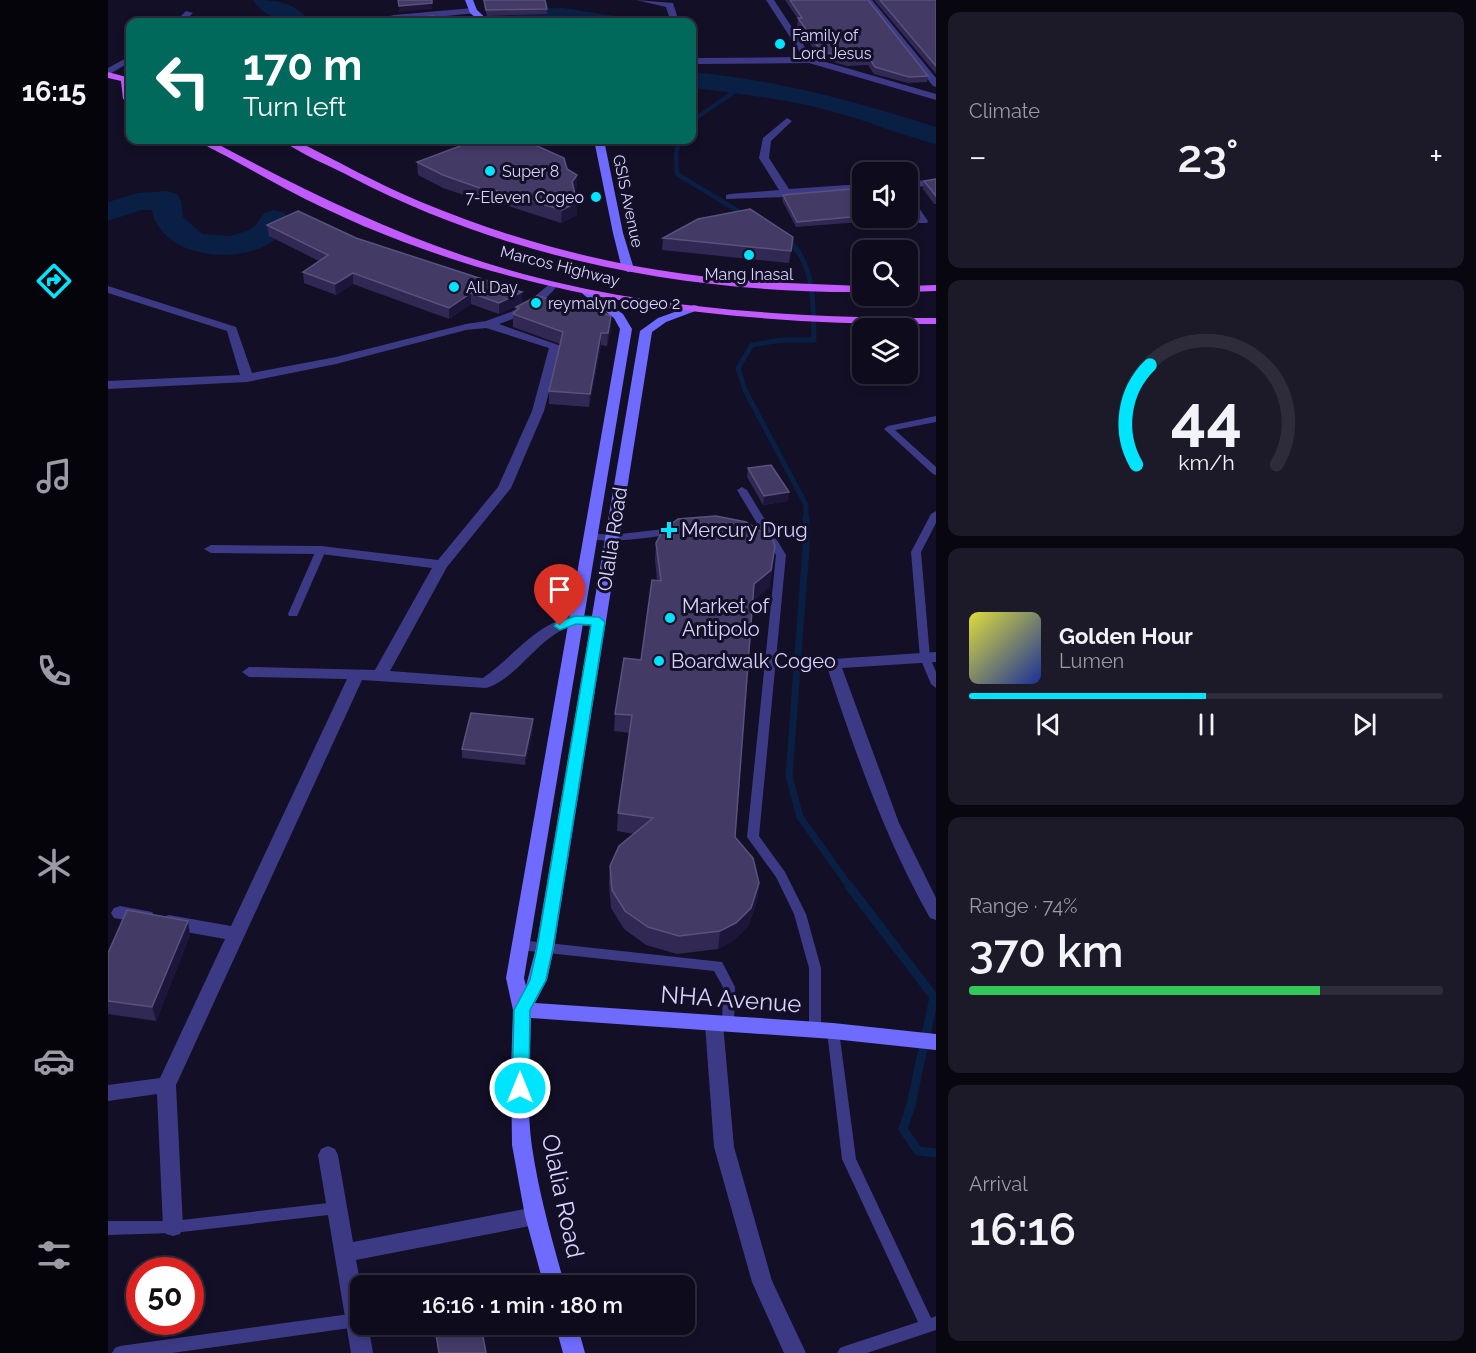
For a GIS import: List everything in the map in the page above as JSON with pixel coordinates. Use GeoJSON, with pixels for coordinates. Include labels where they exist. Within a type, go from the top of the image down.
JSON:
{"type":"FeatureCollection","features":[{"type":"Feature","properties":{"kind":"main road"},"geometry":{"type":"LineString","coordinates":[[469,0],[474,11],[482,18]]}},
{"type":"Feature","properties":{"kind":"main road"},"geometry":{"type":"LineString","coordinates":[[108,73],[126,80]]}},
{"type":"Feature","properties":{"kind":"main road","name":"Marcos Highway"},"geometry":{"type":"LineString","coordinates":[[211,144],[298,191],[355,218],[449,253],[552,285],[588,293],[694,308],[893,322],[936,321]]}},
{"type":"Feature","properties":{"kind":"main road","name":"Marcos Highway"},"geometry":{"type":"LineString","coordinates":[[296,144],[389,192],[515,240],[628,268],[698,279],[852,289]]}},
{"type":"Feature","properties":{"kind":"main road","name":"GSIS Avenue"},"geometry":{"type":"LineString","coordinates":[[600,144],[618,233],[628,268]]}},
{"type":"Feature","properties":{"kind":"main road"},"geometry":{"type":"LineString","coordinates":[[918,289],[936,288]]}},
{"type":"Feature","properties":{"kind":"main road","name":"Olalia Road"},"geometry":{"type":"LineString","coordinates":[[552,1275],[535,1215],[522,1145],[520,1069],[522,1010],[515,978],[626,329],[619,316],[588,293]]}},
{"type":"Feature","properties":{"kind":"main road","name":"Olalia Road"},"geometry":{"type":"LineString","coordinates":[[522,1010],[538,980],[545,948],[646,331],[662,320],[694,308]]}},
{"type":"Feature","properties":{"kind":"main road","name":"NHA Avenue"},"geometry":{"type":"LineString","coordinates":[[522,1010],[824,1031],[936,1042]]}},
{"type":"Feature","properties":{"kind":"main road"},"geometry":{"type":"LineString","coordinates":[[569,1335],[574,1353]]}},
{"type":"Feature","properties":{"kind":"street"},"geometry":{"type":"LineString","coordinates":[[639,0],[669,2],[674,18]]}},
{"type":"Feature","properties":{"kind":"street"},"geometry":{"type":"LineString","coordinates":[[770,0],[809,60]]}},
{"type":"Feature","properties":{"kind":"street"},"geometry":{"type":"LineString","coordinates":[[868,0],[936,84]]}},
{"type":"Feature","properties":{"kind":"street"},"geometry":{"type":"LineString","coordinates":[[394,18],[474,11]]}},
{"type":"Feature","properties":{"kind":"street"},"geometry":{"type":"LineString","coordinates":[[183,18],[189,13]]}},
{"type":"Feature","properties":{"kind":"street"},"geometry":{"type":"LineString","coordinates":[[696,60],[809,60],[936,97]]}},
{"type":"Feature","properties":{"kind":"street"},"geometry":{"type":"LineString","coordinates":[[108,73],[126,62]]}},
{"type":"Feature","properties":{"kind":"street"},"geometry":{"type":"LineString","coordinates":[[787,122],[766,140],[764,158],[787,194]]}},
{"type":"Feature","properties":{"kind":"street"},"geometry":{"type":"LineString","coordinates":[[918,184],[936,183]]}},
{"type":"Feature","properties":{"kind":"street"},"geometry":{"type":"LineString","coordinates":[[730,197],[852,189]]}},
{"type":"Feature","properties":{"kind":"street"},"geometry":{"type":"LineString","coordinates":[[918,213],[924,221]]}},
{"type":"Feature","properties":{"kind":"street"},"geometry":{"type":"LineString","coordinates":[[108,386],[247,378],[336,360],[516,315],[538,302],[552,285]]}},
{"type":"Feature","properties":{"kind":"street"},"geometry":{"type":"LineString","coordinates":[[108,290],[232,328],[247,378]]}},
{"type":"Feature","properties":{"kind":"street"},"geometry":{"type":"LineString","coordinates":[[380,675],[441,565],[504,488],[538,411],[555,346],[487,324]]}},
{"type":"Feature","properties":{"kind":"street"},"geometry":{"type":"LineString","coordinates":[[211,549],[321,550],[441,565]]}},
{"type":"Feature","properties":{"kind":"street"},"geometry":{"type":"LineString","coordinates":[[249,672],[380,675],[486,683],[500,675],[546,632],[575,620],[599,622]]}},
{"type":"Feature","properties":{"kind":"street"},"geometry":{"type":"LineString","coordinates":[[931,657],[833,664],[873,778],[913,875],[936,913]]}},
{"type":"Feature","properties":{"kind":"street"},"geometry":{"type":"LineString","coordinates":[[173,1227],[166,1085],[357,674]]}},
{"type":"Feature","properties":{"kind":"street"},"geometry":{"type":"LineString","coordinates":[[120,913],[237,934]]}},
{"type":"Feature","properties":{"kind":"street"},"geometry":{"type":"LineString","coordinates":[[721,1024],[724,1147],[762,1281],[795,1353]]}},
{"type":"Feature","properties":{"kind":"street"},"geometry":{"type":"LineString","coordinates":[[108,1093],[166,1085]]}},
{"type":"Feature","properties":{"kind":"street"},"geometry":{"type":"LineString","coordinates":[[327,1155],[350,1277]]}},
{"type":"Feature","properties":{"kind":"street"},"geometry":{"type":"LineString","coordinates":[[346,1253],[535,1215]]}},
{"type":"Feature","properties":{"kind":"street"},"geometry":{"type":"LineString","coordinates":[[359,1335],[362,1353]]}},
{"type":"Feature","properties":{"kind":"lane"},"geometry":{"type":"LineString","coordinates":[[936,420],[888,429],[936,472]]}},
{"type":"Feature","properties":{"kind":"lane"},"geometry":{"type":"LineString","coordinates":[[742,490],[781,555],[753,837],[781,875],[800,914],[815,968],[824,1031],[849,1159],[932,1324],[845,1353]]}},
{"type":"Feature","properties":{"kind":"lane"},"geometry":{"type":"LineString","coordinates":[[936,514],[916,552],[936,684]]}},
{"type":"Feature","properties":{"kind":"lane"},"geometry":{"type":"LineString","coordinates":[[589,536],[612,538],[684,530]]}},
{"type":"Feature","properties":{"kind":"lane"},"geometry":{"type":"LineString","coordinates":[[756,538],[781,555]]}},
{"type":"Feature","properties":{"kind":"lane"},"geometry":{"type":"LineString","coordinates":[[293,614],[321,550]]}},
{"type":"Feature","properties":{"kind":"lane"},"geometry":{"type":"LineString","coordinates":[[520,945],[718,966],[729,987],[721,1024]]}},
{"type":"Feature","properties":{"kind":"lane"},"geometry":{"type":"LineString","coordinates":[[108,1228],[173,1227],[337,1208]]}},
{"type":"Feature","properties":{"kind":"lane"},"geometry":{"type":"LineString","coordinates":[[120,1353],[350,1321]]}},
{"type":"Feature","properties":{"kind":"building"},"geometry":{"type":"Polygon","coordinates":[[[398,0],[432,0],[432,3],[399,6],[398,0]]]}},
{"type":"Feature","properties":{"kind":"building"},"geometry":{"type":"Polygon","coordinates":[[[484,0],[545,0],[547,9],[486,10],[484,0]]]}},
{"type":"Feature","properties":{"kind":"building"},"geometry":{"type":"Polygon","coordinates":[[[790,0],[868,0],[928,76],[909,77],[875,67],[869,58],[848,59],[821,51],[798,18],[802,18],[790,0]]]}},
{"type":"Feature","properties":{"kind":"building"},"geometry":{"type":"Polygon","coordinates":[[[880,0],[936,0],[936,66],[880,0]]]}},
{"type":"Feature","properties":{"kind":"building"},"geometry":{"type":"Polygon","coordinates":[[[434,16],[434,18],[411,18],[434,16]]]}},
{"type":"Feature","properties":{"kind":"building"},"geometry":{"type":"Polygon","coordinates":[[[465,144],[533,144],[564,158],[567,169],[577,175],[572,182],[577,202],[562,210],[491,189],[488,191],[443,175],[417,162],[465,144]]]}},
{"type":"Feature","properties":{"kind":"building"},"geometry":{"type":"Polygon","coordinates":[[[936,179],[936,196],[924,181],[936,179]]]}},
{"type":"Feature","properties":{"kind":"building"},"geometry":{"type":"Polygon","coordinates":[[[852,189],[852,217],[797,222],[783,195],[852,189]]]}},
{"type":"Feature","properties":{"kind":"building"},"geometry":{"type":"Polygon","coordinates":[[[750,209],[793,237],[791,251],[663,238],[698,219],[750,209]]]}},
{"type":"Feature","properties":{"kind":"building"},"geometry":{"type":"Polygon","coordinates":[[[298,211],[356,238],[522,292],[499,303],[471,293],[449,308],[353,273],[335,284],[303,272],[328,255],[267,225],[298,211]]]}},
{"type":"Feature","properties":{"kind":"building"},"geometry":{"type":"Polygon","coordinates":[[[537,296],[611,316],[608,333],[601,333],[590,394],[549,391],[563,332],[513,314],[519,308],[516,307],[537,296]]]}},
{"type":"Feature","properties":{"kind":"building"},"geometry":{"type":"Polygon","coordinates":[[[771,465],[789,492],[764,496],[748,468],[771,465]]]}},
{"type":"Feature","properties":{"kind":"building"},"geometry":{"type":"Polygon","coordinates":[[[716,516],[746,522],[772,538],[775,546],[771,570],[754,584],[735,837],[753,858],[759,883],[751,908],[736,923],[720,931],[679,936],[648,927],[625,911],[612,890],[610,866],[619,846],[653,818],[618,813],[632,715],[615,714],[624,658],[641,660],[652,580],[661,581],[656,543],[663,530],[678,519],[716,516]]]}},
{"type":"Feature","properties":{"kind":"building"},"geometry":{"type":"Polygon","coordinates":[[[471,713],[533,719],[525,756],[462,749],[471,713]]]}},
{"type":"Feature","properties":{"kind":"building"},"geometry":{"type":"Polygon","coordinates":[[[127,910],[188,921],[152,1007],[108,1001],[108,953],[127,910]]]}},
{"type":"Feature","properties":{"kind":"building"},"geometry":{"type":"Polygon","coordinates":[[[436,1335],[483,1335],[486,1353],[439,1353],[436,1335]]]}},
{"type":"Feature","properties":{"kind":"waterway"},"geometry":{"type":"LineString","coordinates":[[265,0],[292,18]]}},
{"type":"Feature","properties":{"kind":"waterway"},"geometry":{"type":"LineString","coordinates":[[530,18],[551,15],[588,18]]}},
{"type":"Feature","properties":{"kind":"waterway"},"geometry":{"type":"LineString","coordinates":[[696,80],[744,85],[789,93],[860,111],[936,136]]}},
{"type":"Feature","properties":{"kind":"waterway"},"geometry":{"type":"LineString","coordinates":[[696,118],[744,85]]}},
{"type":"Feature","properties":{"kind":"waterway"},"geometry":{"type":"LineString","coordinates":[[678,144],[677,174],[745,215]]}},
{"type":"Feature","properties":{"kind":"waterway"},"geometry":{"type":"LineString","coordinates":[[108,212],[138,202],[167,200],[166,212],[169,219],[186,236],[199,243],[219,246],[251,241],[268,230],[274,219]]}},
{"type":"Feature","properties":{"kind":"waterway"},"geometry":{"type":"LineString","coordinates":[[786,238],[796,248],[808,272],[813,299],[814,340],[782,340],[752,345],[738,368],[745,390],[806,505],[806,547],[789,776],[800,817],[850,887]]}},
{"type":"Feature","properties":{"kind":"waterway"},"geometry":{"type":"LineString","coordinates":[[849,886],[934,997],[911,1105],[903,1129],[918,1151],[936,1153]]}},
{"type":"Feature","properties":{"kind":"place","name":"Family of Lord Jesus"},"geometry":{"type":"Point","coordinates":[780,44]}},
{"type":"Feature","properties":{"kind":"place","name":"Super 8"},"geometry":{"type":"Point","coordinates":[490,171]}},
{"type":"Feature","properties":{"kind":"place","name":"7-Eleven Cogeo"},"geometry":{"type":"Point","coordinates":[596,197]}},
{"type":"Feature","properties":{"kind":"place","name":"Mang Inasal"},"geometry":{"type":"Point","coordinates":[749,255]}},
{"type":"Feature","properties":{"kind":"place","name":"All Day"},"geometry":{"type":"Point","coordinates":[454,287]}},
{"type":"Feature","properties":{"kind":"place","name":"reymalyn cogeo 2"},"geometry":{"type":"Point","coordinates":[536,303]}},
{"type":"Feature","properties":{"kind":"place","name":"Mercury Drug"},"geometry":{"type":"Point","coordinates":[669,530]}},
{"type":"Feature","properties":{"kind":"place","name":"Market of Antipolo"},"geometry":{"type":"Point","coordinates":[670,618]}},
{"type":"Feature","properties":{"kind":"place","name":"Boardwalk Cogeo"},"geometry":{"type":"Point","coordinates":[659,661]}},
{"type":"Feature","properties":{"kind":"route"},"geometry":{"type":"LineString","coordinates":[[520,1088],[522,1010],[538,980],[545,948],[599,622],[575,620],[560,626]]}}]}
